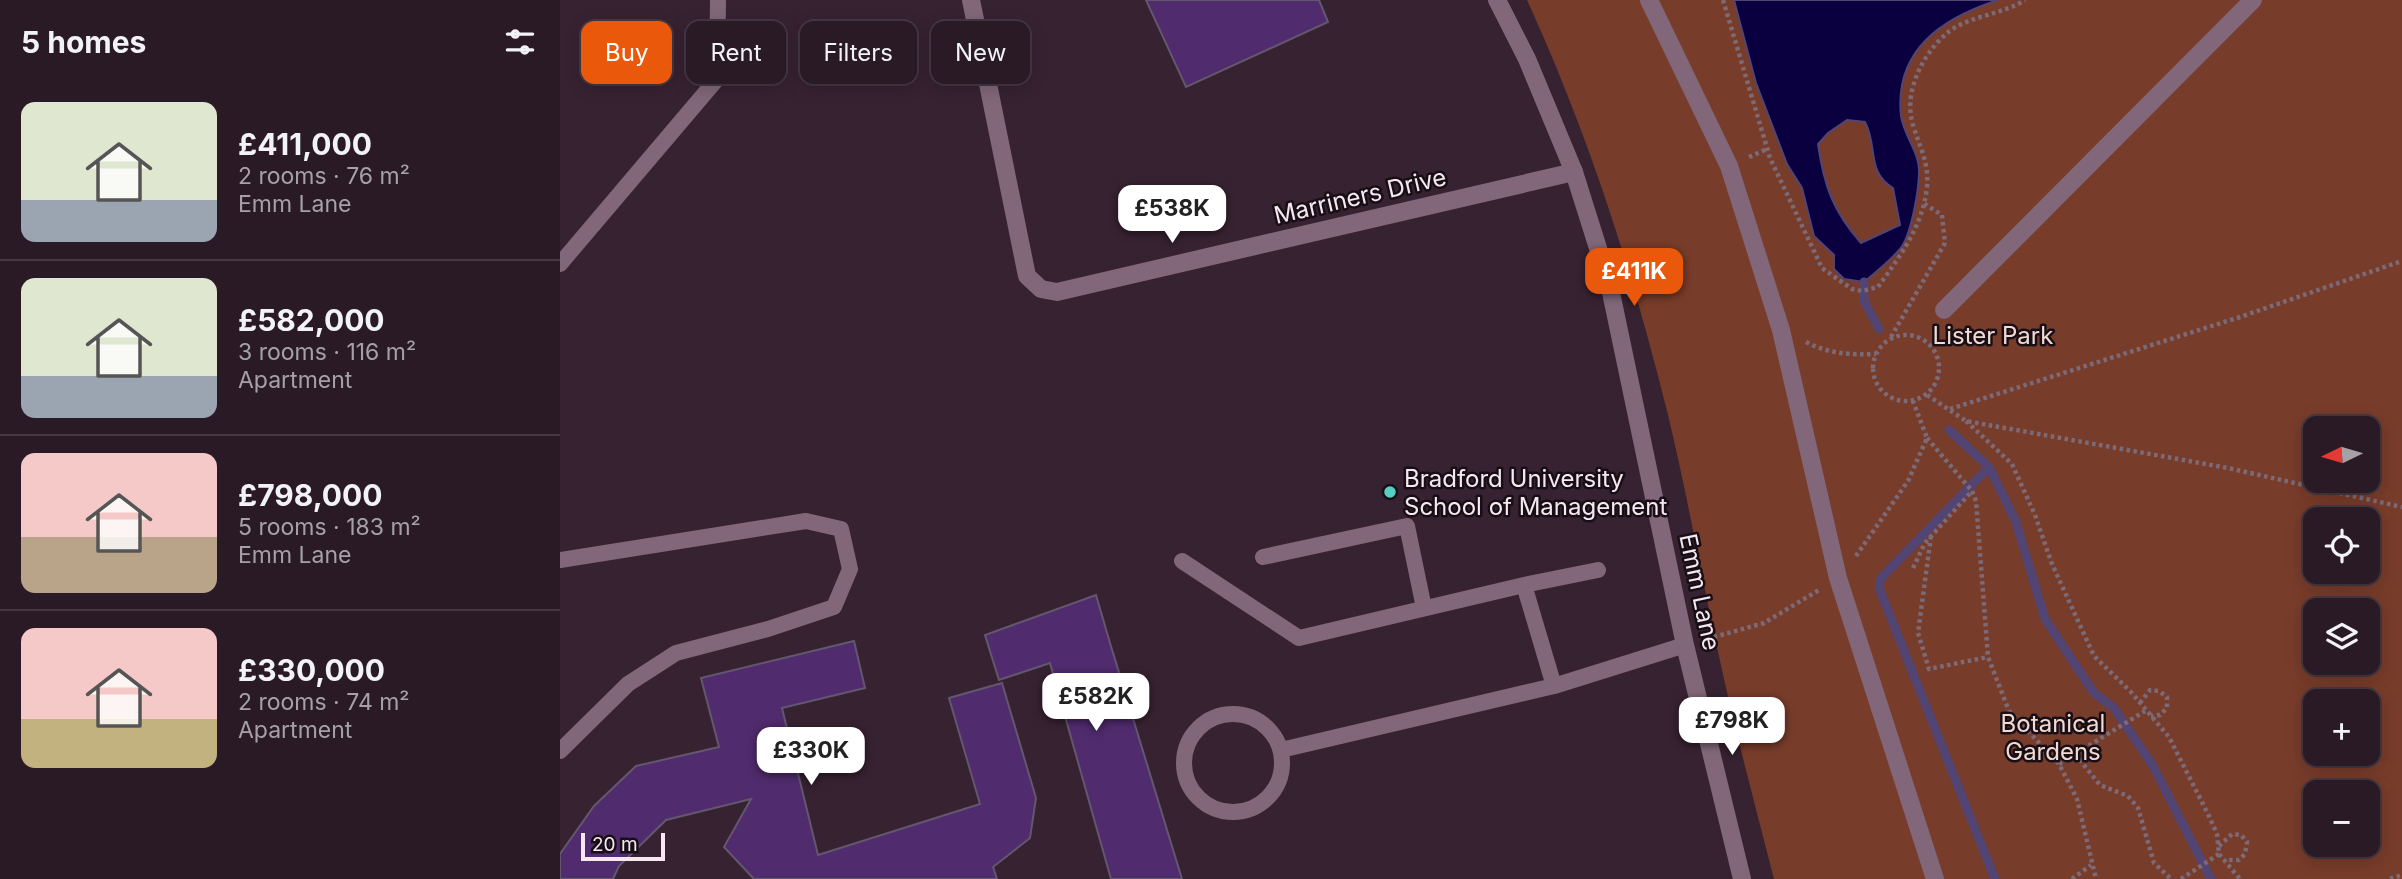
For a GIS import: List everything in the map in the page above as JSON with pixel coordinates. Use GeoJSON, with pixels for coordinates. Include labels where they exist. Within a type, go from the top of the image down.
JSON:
{"type":"FeatureCollection","features":[{"type":"Feature","properties":{"kind":"street","name":"Marriners Drive"},"geometry":{"type":"LineString","coordinates":[[971,0],[1027,276],[1041,289],[1057,292],[1574,172]]}},
{"type":"Feature","properties":{"kind":"street","name":"Emm Lane"},"geometry":{"type":"LineString","coordinates":[[1497,0],[1527,59],[1574,172],[1609,283],[1685,645],[1742,879]]}},
{"type":"Feature","properties":{"kind":"street"},"geometry":{"type":"LineString","coordinates":[[1649,0],[1729,166],[1781,330],[1838,579],[1935,879]]}},
{"type":"Feature","properties":{"kind":"street"},"geometry":{"type":"LineString","coordinates":[[1944,310],[2253,0]]}},
{"type":"Feature","properties":{"kind":"lane"},"geometry":{"type":"LineString","coordinates":[[560,264],[717,79],[718,0]]}},
{"type":"Feature","properties":{"kind":"lane"},"geometry":{"type":"LineString","coordinates":[[560,560],[806,521],[841,529],[850,569],[834,607],[768,629],[676,653],[628,684],[560,751]]}},
{"type":"Feature","properties":{"kind":"lane"},"geometry":{"type":"LineString","coordinates":[[1263,557],[1407,526],[1424,608]]}},
{"type":"Feature","properties":{"kind":"lane"},"geometry":{"type":"LineString","coordinates":[[1182,561],[1299,638],[1598,570]]}},
{"type":"Feature","properties":{"kind":"lane"},"geometry":{"type":"LineString","coordinates":[[1524,585],[1554,686]]}},
{"type":"Feature","properties":{"kind":"lane"},"geometry":{"type":"LineString","coordinates":[[1281,750],[1554,686],[1685,645]]}},
{"type":"Feature","properties":{"kind":"lane"},"geometry":{"type":"LineString","coordinates":[[1229,713],[1246,715],[1262,722],[1274,734],[1281,750],[1283,766],[1279,781],[1260,805],[1245,811],[1215,809],[1201,801],[1191,789],[1185,774],[1184,757],[1188,741],[1198,727],[1212,717],[1229,713]]}},
{"type":"Feature","properties":{"kind":"path"},"geometry":{"type":"LineString","coordinates":[[1723,0],[1770,158],[1822,268],[1852,289],[1865,291],[1878,287],[1912,240],[1927,189],[1927,157],[1912,122],[1911,92],[1926,55],[1948,32],[2025,0]]}},
{"type":"Feature","properties":{"kind":"path"},"geometry":{"type":"LineString","coordinates":[[1891,338],[1911,335],[1920,338],[1936,353],[1939,375],[1927,395],[1913,401],[1902,401],[1884,393],[1874,374],[1876,354],[1891,338],[1945,243],[1942,215],[1923,203]]}},
{"type":"Feature","properties":{"kind":"path"},"geometry":{"type":"LineString","coordinates":[[1950,409],[2240,317],[2402,261]]}},
{"type":"Feature","properties":{"kind":"path"},"geometry":{"type":"LineString","coordinates":[[1781,330],[1821,349],[1851,355],[1876,354]]}},
{"type":"Feature","properties":{"kind":"path"},"geometry":{"type":"LineString","coordinates":[[1927,395],[1966,421],[2012,464],[2035,515],[2052,564],[2094,656],[2169,737],[2208,814],[2219,854],[2240,879]]}},
{"type":"Feature","properties":{"kind":"path"},"geometry":{"type":"LineString","coordinates":[[1913,401],[1927,438],[1970,489],[1976,500],[1988,657],[2009,711],[2059,764],[2077,799],[2096,879]]}},
{"type":"Feature","properties":{"kind":"path"},"geometry":{"type":"LineString","coordinates":[[1966,421],[2228,468],[2402,507]]}},
{"type":"Feature","properties":{"kind":"path"},"geometry":{"type":"LineString","coordinates":[[1685,645],[1764,623],[1838,579],[1874,534],[1908,481],[1927,438]]}},
{"type":"Feature","properties":{"kind":"path"},"geometry":{"type":"LineString","coordinates":[[1913,568],[1933,532],[1970,489]]}},
{"type":"Feature","properties":{"kind":"path"},"geometry":{"type":"LineString","coordinates":[[1933,532],[1919,608],[1918,633],[1929,668],[1988,657]]}},
{"type":"Feature","properties":{"kind":"path"},"geometry":{"type":"LineString","coordinates":[[2140,703],[2150,690],[2160,691],[2166,697],[2167,708],[2160,715],[2151,716]]}},
{"type":"Feature","properties":{"kind":"path"},"geometry":{"type":"LineString","coordinates":[[2059,764],[2146,711]]}},
{"type":"Feature","properties":{"kind":"path"},"geometry":{"type":"LineString","coordinates":[[2075,754],[2100,785],[2128,796],[2138,808],[2154,863],[2171,879]]}},
{"type":"Feature","properties":{"kind":"path"},"geometry":{"type":"LineString","coordinates":[[2218,847],[2232,834],[2241,835],[2247,842],[2245,854],[2238,860],[2224,860]]}},
{"type":"Feature","properties":{"kind":"path"},"geometry":{"type":"LineString","coordinates":[[2181,879],[2219,854]]}},
{"type":"Feature","properties":{"kind":"path"},"geometry":{"type":"LineString","coordinates":[[2072,879],[2091,865]]}},
{"type":"Feature","properties":{"kind":"path"},"geometry":{"type":"LineString","coordinates":[[2390,879],[2402,875]]}},
{"type":"Feature","properties":{"kind":"green space","name":"Lister Park"},"geometry":{"type":"Polygon","coordinates":[[[1527,0],[2402,0],[2402,879],[1774,879],[1730,704],[1676,448],[1654,362],[1624,256],[1570,101],[1527,0]]]}},
{"type":"Feature","properties":{"kind":"shaded area"},"geometry":{"type":"Polygon","coordinates":[[[1734,0],[1998,0],[1959,16],[1941,27],[1914,55],[1905,72],[1901,116],[1919,165],[1914,212],[1908,234],[1900,249],[1864,282],[1844,279],[1834,269],[1834,255],[1814,236],[1802,188],[1787,164],[1756,83],[1734,0]],[[1847,120],[1818,144],[1831,197],[1843,220],[1861,243],[1900,225],[1893,188],[1879,174],[1865,122],[1847,120]]]}},
{"type":"Feature","properties":{"kind":"building"},"geometry":{"type":"Polygon","coordinates":[[[1146,0],[1319,0],[1328,22],[1186,87],[1146,0]]]}},
{"type":"Feature","properties":{"kind":"building"},"geometry":{"type":"Polygon","coordinates":[[[1096,595],[1182,879],[1111,879],[1050,663],[999,680],[985,635],[1096,595]]]}},
{"type":"Feature","properties":{"kind":"building"},"geometry":{"type":"Polygon","coordinates":[[[854,641],[865,688],[782,708],[818,855],[980,804],[949,698],[1002,683],[1036,798],[1030,838],[993,867],[997,879],[754,879],[724,847],[751,799],[666,820],[619,866],[613,879],[560,879],[560,854],[594,806],[636,766],[719,747],[701,678],[854,641]]]}},
{"type":"Feature","properties":{"kind":"waterway"},"geometry":{"type":"LineString","coordinates":[[1864,282],[1864,301],[1879,329]]}},
{"type":"Feature","properties":{"kind":"waterway"},"geometry":{"type":"LineString","coordinates":[[1949,430],[1989,467],[2016,522],[2045,619],[2094,693],[2114,708],[2153,766],[2211,879]]}},
{"type":"Feature","properties":{"kind":"waterway"},"geometry":{"type":"LineString","coordinates":[[1989,467],[1881,578],[1879,588],[1995,879]]}},
{"type":"Feature","properties":{"kind":"place","name":"Bradford University School of Management"},"geometry":{"type":"Point","coordinates":[1390,492]}},
{"type":"Feature","properties":{"kind":"park label","name":"Botanical Gardens"},"geometry":{"type":"Point","coordinates":[2053,737]}}]}
